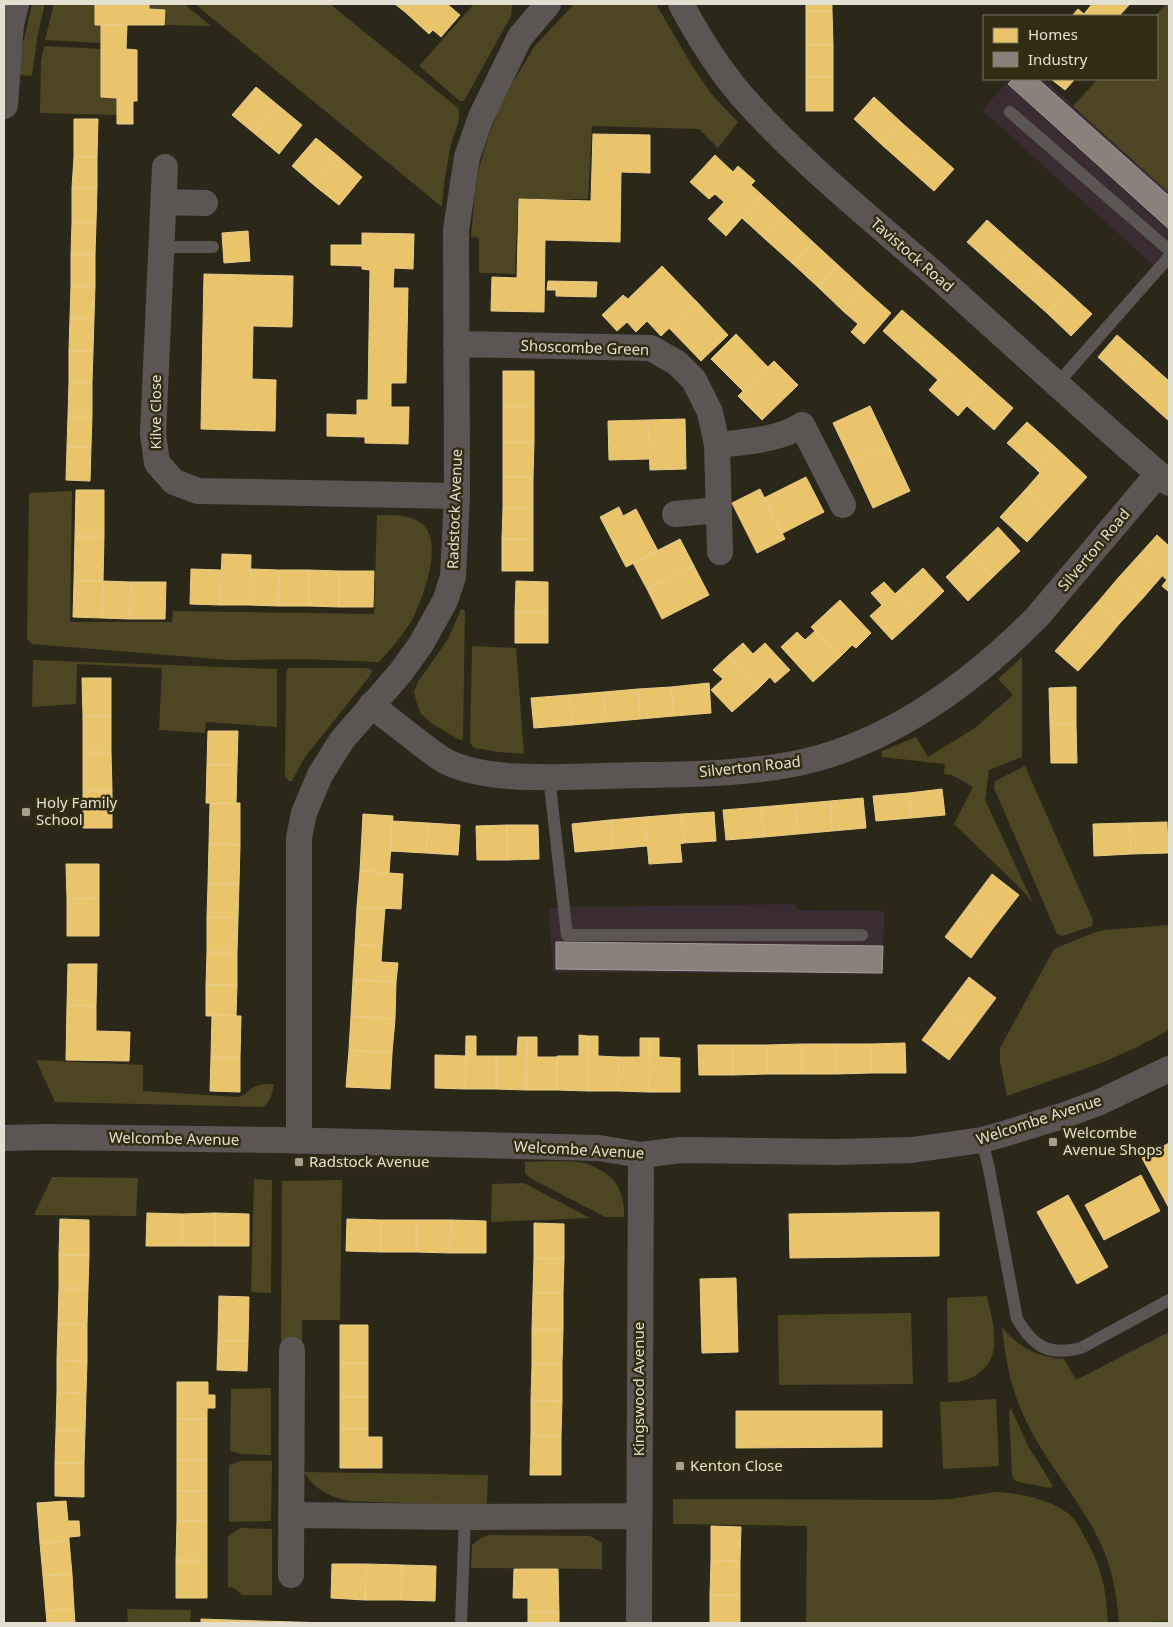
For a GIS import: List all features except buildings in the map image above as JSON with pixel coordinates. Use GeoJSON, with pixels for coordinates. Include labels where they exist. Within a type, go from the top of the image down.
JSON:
{"type":"FeatureCollection","features":[{"type":"Feature","properties":{"kind":"street"},"geometry":{"type":"LineString","coordinates":[[4,105],[10,24],[15,4]]}},
{"type":"Feature","properties":{"kind":"street","name":"Radstock Avenue"},"geometry":{"type":"LineString","coordinates":[[299,1141],[299,838],[304,813],[320,775],[342,740],[401,672],[421,644],[445,601],[452,577],[457,496],[456,230],[467,157],[481,117],[520,37],[548,4]]}},
{"type":"Feature","properties":{"kind":"street","name":"Tavistock Road"},"geometry":{"type":"LineString","coordinates":[[681,4],[694,29],[720,68],[741,95],[767,122],[828,181],[1164,479]]}},
{"type":"Feature","properties":{"kind":"street","name":"Kilve Close"},"geometry":{"type":"LineString","coordinates":[[165,167],[154,434],[157,462],[174,482],[198,492],[457,496]]}},
{"type":"Feature","properties":{"kind":"street"},"geometry":{"type":"LineString","coordinates":[[165,202],[205,203]]}},
{"type":"Feature","properties":{"kind":"street","name":"Shoscombe Green"},"geometry":{"type":"LineString","coordinates":[[456,344],[651,348],[677,363],[694,380],[710,412],[717,445],[720,552]]}},
{"type":"Feature","properties":{"kind":"street"},"geometry":{"type":"LineString","coordinates":[[717,445],[753,441],[775,436],[794,431],[802,425],[843,505]]}},
{"type":"Feature","properties":{"kind":"street","name":"Silverton Road"},"geometry":{"type":"LineString","coordinates":[[371,705],[447,762],[475,772],[491,774],[549,777],[694,774],[754,770],[815,759],[874,737],[929,706],[965,681],[1037,617],[1164,479]]}},
{"type":"Feature","properties":{"kind":"street"},"geometry":{"type":"LineString","coordinates":[[676,514],[719,510]]}},
{"type":"Feature","properties":{"kind":"street","name":"Welcombe Avenue"},"geometry":{"type":"LineString","coordinates":[[4,1138],[299,1141],[599,1148],[641,1155],[681,1150],[834,1152],[912,1150],[982,1140],[1062,1116],[1100,1102],[1169,1069]]}},
{"type":"Feature","properties":{"kind":"street","name":"Kingswood Avenue"},"geometry":{"type":"LineString","coordinates":[[639,1623],[641,1155]]}},
{"type":"Feature","properties":{"kind":"street"},"geometry":{"type":"LineString","coordinates":[[291,1575],[292,1350]]}},
{"type":"Feature","properties":{"kind":"street"},"geometry":{"type":"LineString","coordinates":[[292,1515],[638,1516]]}},
{"type":"Feature","properties":{"kind":"lane"},"geometry":{"type":"LineString","coordinates":[[1010,112],[1169,250]]}},
{"type":"Feature","properties":{"kind":"lane"},"geometry":{"type":"LineString","coordinates":[[163,247],[213,247]]}},
{"type":"Feature","properties":{"kind":"lane"},"geometry":{"type":"LineString","coordinates":[[1057,384],[1169,256]]}},
{"type":"Feature","properties":{"kind":"lane"},"geometry":{"type":"LineString","coordinates":[[549,777],[567,935],[862,935]]}},
{"type":"Feature","properties":{"kind":"lane"},"geometry":{"type":"LineString","coordinates":[[982,1140],[1016,1318],[1028,1336],[1042,1347],[1054,1351],[1068,1351],[1081,1348],[1169,1300]]}},
{"type":"Feature","properties":{"kind":"lane"},"geometry":{"type":"LineString","coordinates":[[461,1623],[465,1517]]}},
{"type":"Feature","properties":{"kind":"shaded area"},"geometry":{"type":"Polygon","coordinates":[[[32,4],[45,4],[38,33],[32,76],[19,75],[22,48],[32,4]]]}},
{"type":"Feature","properties":{"kind":"shaded area"},"geometry":{"type":"Polygon","coordinates":[[[54,4],[95,4],[95,24],[101,25],[101,43],[45,40],[54,4]]]}},
{"type":"Feature","properties":{"kind":"shaded area"},"geometry":{"type":"Polygon","coordinates":[[[149,4],[184,4],[211,26],[164,25],[164,10],[149,9],[149,4]]]}},
{"type":"Feature","properties":{"kind":"shaded area"},"geometry":{"type":"Polygon","coordinates":[[[195,4],[330,4],[458,108],[458,121],[451,145],[442,207],[195,4]]]}},
{"type":"Feature","properties":{"kind":"shaded area"},"geometry":{"type":"Polygon","coordinates":[[[474,4],[512,4],[511,16],[464,101],[460,101],[419,66],[474,4]]]}},
{"type":"Feature","properties":{"kind":"shaded area"},"geometry":{"type":"Polygon","coordinates":[[[574,4],[659,4],[657,6],[693,67],[712,95],[738,122],[718,148],[699,129],[592,126],[588,199],[518,199],[515,274],[479,273],[479,238],[471,237],[479,168],[488,138],[498,111],[534,47],[574,4]]]}},
{"type":"Feature","properties":{"kind":"shaded area"},"geometry":{"type":"Polygon","coordinates":[[[1166,4],[1169,5],[1169,193],[1073,106],[1097,80],[1158,80],[1158,15],[1156,15],[1166,4]]]}},
{"type":"Feature","properties":{"kind":"shaded area"},"geometry":{"type":"Polygon","coordinates":[[[44,46],[101,49],[101,97],[117,98],[117,115],[40,113],[41,61],[44,46]]]}},
{"type":"Feature","properties":{"kind":"shaded area"},"geometry":{"type":"Polygon","coordinates":[[[1009,80],[1045,80],[1169,193],[1169,267],[1163,274],[982,110],[1009,80]]]}},
{"type":"Feature","properties":{"kind":"shaded area"},"geometry":{"type":"Polygon","coordinates":[[[72,491],[70,622],[172,622],[173,611],[374,614],[377,515],[405,517],[421,523],[428,531],[431,543],[430,570],[412,620],[397,642],[379,662],[304,659],[229,660],[32,644],[27,639],[29,493],[72,491]]]}},
{"type":"Feature","properties":{"kind":"shaded area"},"geometry":{"type":"Polygon","coordinates":[[[461,609],[465,610],[463,739],[460,740],[431,723],[421,714],[414,692],[418,682],[448,639],[461,609]]]}},
{"type":"Feature","properties":{"kind":"shaded area"},"geometry":{"type":"Polygon","coordinates":[[[472,646],[516,648],[524,754],[474,748],[470,742],[472,646]]]}},
{"type":"Feature","properties":{"kind":"shaded area"},"geometry":{"type":"Polygon","coordinates":[[[1022,657],[1022,757],[989,770],[985,800],[1033,903],[954,824],[973,787],[952,775],[944,774],[945,764],[882,757],[882,751],[916,737],[928,757],[975,728],[1013,695],[998,679],[1022,657]]]}},
{"type":"Feature","properties":{"kind":"shaded area"},"geometry":{"type":"Polygon","coordinates":[[[33,660],[277,669],[277,727],[206,722],[205,733],[159,730],[162,668],[77,664],[76,704],[32,707],[33,660]]]}},
{"type":"Feature","properties":{"kind":"shaded area"},"geometry":{"type":"Polygon","coordinates":[[[289,668],[365,668],[372,671],[305,757],[292,781],[285,777],[286,675],[289,668]]]}},
{"type":"Feature","properties":{"kind":"shaded area"},"geometry":{"type":"Polygon","coordinates":[[[1025,766],[1093,920],[1092,926],[1063,936],[1057,934],[994,788],[995,781],[1025,766]]]}},
{"type":"Feature","properties":{"kind":"shaded area"},"geometry":{"type":"Polygon","coordinates":[[[796,904],[797,910],[884,911],[883,974],[553,972],[549,908],[796,904]]]}},
{"type":"Feature","properties":{"kind":"shaded area"},"geometry":{"type":"Polygon","coordinates":[[[1169,925],[1169,1030],[1104,1062],[1007,1096],[1000,1061],[1000,1048],[1054,949],[1105,930],[1169,925]]]}},
{"type":"Feature","properties":{"kind":"shaded area"},"geometry":{"type":"Polygon","coordinates":[[[36,1060],[143,1065],[143,1091],[238,1097],[257,1086],[274,1084],[272,1094],[263,1107],[55,1102],[36,1060]]]}},
{"type":"Feature","properties":{"kind":"shaded area"},"geometry":{"type":"Polygon","coordinates":[[[562,1161],[584,1163],[605,1173],[611,1177],[619,1188],[623,1202],[624,1217],[605,1217],[530,1178],[525,1173],[525,1162],[562,1161]]]}},
{"type":"Feature","properties":{"kind":"shaded area"},"geometry":{"type":"Polygon","coordinates":[[[52,1177],[138,1178],[136,1216],[34,1215],[52,1177]]]}},
{"type":"Feature","properties":{"kind":"shaded area"},"geometry":{"type":"Polygon","coordinates":[[[254,1179],[272,1180],[271,1293],[251,1292],[254,1179]]]}},
{"type":"Feature","properties":{"kind":"shaded area"},"geometry":{"type":"Polygon","coordinates":[[[342,1180],[340,1320],[302,1320],[302,1347],[281,1346],[282,1181],[342,1180]]]}},
{"type":"Feature","properties":{"kind":"shaded area"},"geometry":{"type":"Polygon","coordinates":[[[524,1183],[590,1218],[491,1222],[492,1184],[524,1183]]]}},
{"type":"Feature","properties":{"kind":"shaded area"},"geometry":{"type":"Polygon","coordinates":[[[987,1296],[994,1337],[992,1356],[980,1372],[969,1379],[948,1382],[947,1298],[987,1296]]]}},
{"type":"Feature","properties":{"kind":"shaded area"},"geometry":{"type":"Polygon","coordinates":[[[911,1313],[913,1384],[779,1385],[778,1315],[911,1313]]]}},
{"type":"Feature","properties":{"kind":"shaded area"},"geometry":{"type":"Polygon","coordinates":[[[1002,1327],[1015,1341],[1029,1350],[1045,1356],[1064,1359],[1076,1380],[1169,1332],[1169,1621],[1119,1623],[1114,1585],[1103,1549],[1084,1514],[1031,1430],[1018,1402],[1009,1370],[1002,1327]]]}},
{"type":"Feature","properties":{"kind":"shaded area"},"geometry":{"type":"Polygon","coordinates":[[[271,1388],[271,1455],[241,1454],[230,1451],[231,1389],[271,1388]]]}},
{"type":"Feature","properties":{"kind":"shaded area"},"geometry":{"type":"Polygon","coordinates":[[[996,1399],[999,1466],[943,1469],[940,1402],[996,1399]]]}},
{"type":"Feature","properties":{"kind":"shaded area"},"geometry":{"type":"Polygon","coordinates":[[[1011,1408],[1028,1446],[1053,1486],[1050,1488],[1014,1480],[1012,1474],[1009,1412],[1011,1408]]]}},
{"type":"Feature","properties":{"kind":"shaded area"},"geometry":{"type":"Polygon","coordinates":[[[241,1461],[272,1461],[271,1521],[229,1522],[229,1465],[241,1461]]]}},
{"type":"Feature","properties":{"kind":"shaded area"},"geometry":{"type":"Polygon","coordinates":[[[304,1472],[488,1475],[487,1506],[349,1501],[335,1497],[318,1488],[304,1472]]]}},
{"type":"Feature","properties":{"kind":"shaded area"},"geometry":{"type":"Polygon","coordinates":[[[996,1492],[1024,1495],[1053,1504],[1073,1518],[1090,1547],[1099,1568],[1106,1599],[1108,1623],[806,1623],[807,1526],[673,1524],[673,1499],[926,1500],[951,1499],[996,1492]]]}},
{"type":"Feature","properties":{"kind":"shaded area"},"geometry":{"type":"Polygon","coordinates":[[[241,1528],[272,1529],[272,1595],[242,1595],[234,1588],[228,1587],[228,1537],[241,1528]]]}},
{"type":"Feature","properties":{"kind":"shaded area"},"geometry":{"type":"Polygon","coordinates":[[[489,1535],[590,1536],[602,1543],[602,1569],[471,1568],[472,1545],[489,1535]]]}},
{"type":"Feature","properties":{"kind":"shaded area"},"geometry":{"type":"Polygon","coordinates":[[[127,1609],[191,1610],[190,1623],[128,1623],[127,1609]]]}},
{"type":"Feature","properties":{"kind":"place","name":"Holy Family School"},"geometry":{"type":"Point","coordinates":[26,812]}},
{"type":"Feature","properties":{"kind":"place","name":"Welcombe Avenue Shops"},"geometry":{"type":"Point","coordinates":[1053,1142]}},
{"type":"Feature","properties":{"kind":"place","name":"Radstock Avenue"},"geometry":{"type":"Point","coordinates":[299,1162]}},
{"type":"Feature","properties":{"kind":"place","name":"Kenton Close"},"geometry":{"type":"Point","coordinates":[680,1466]}}]}
